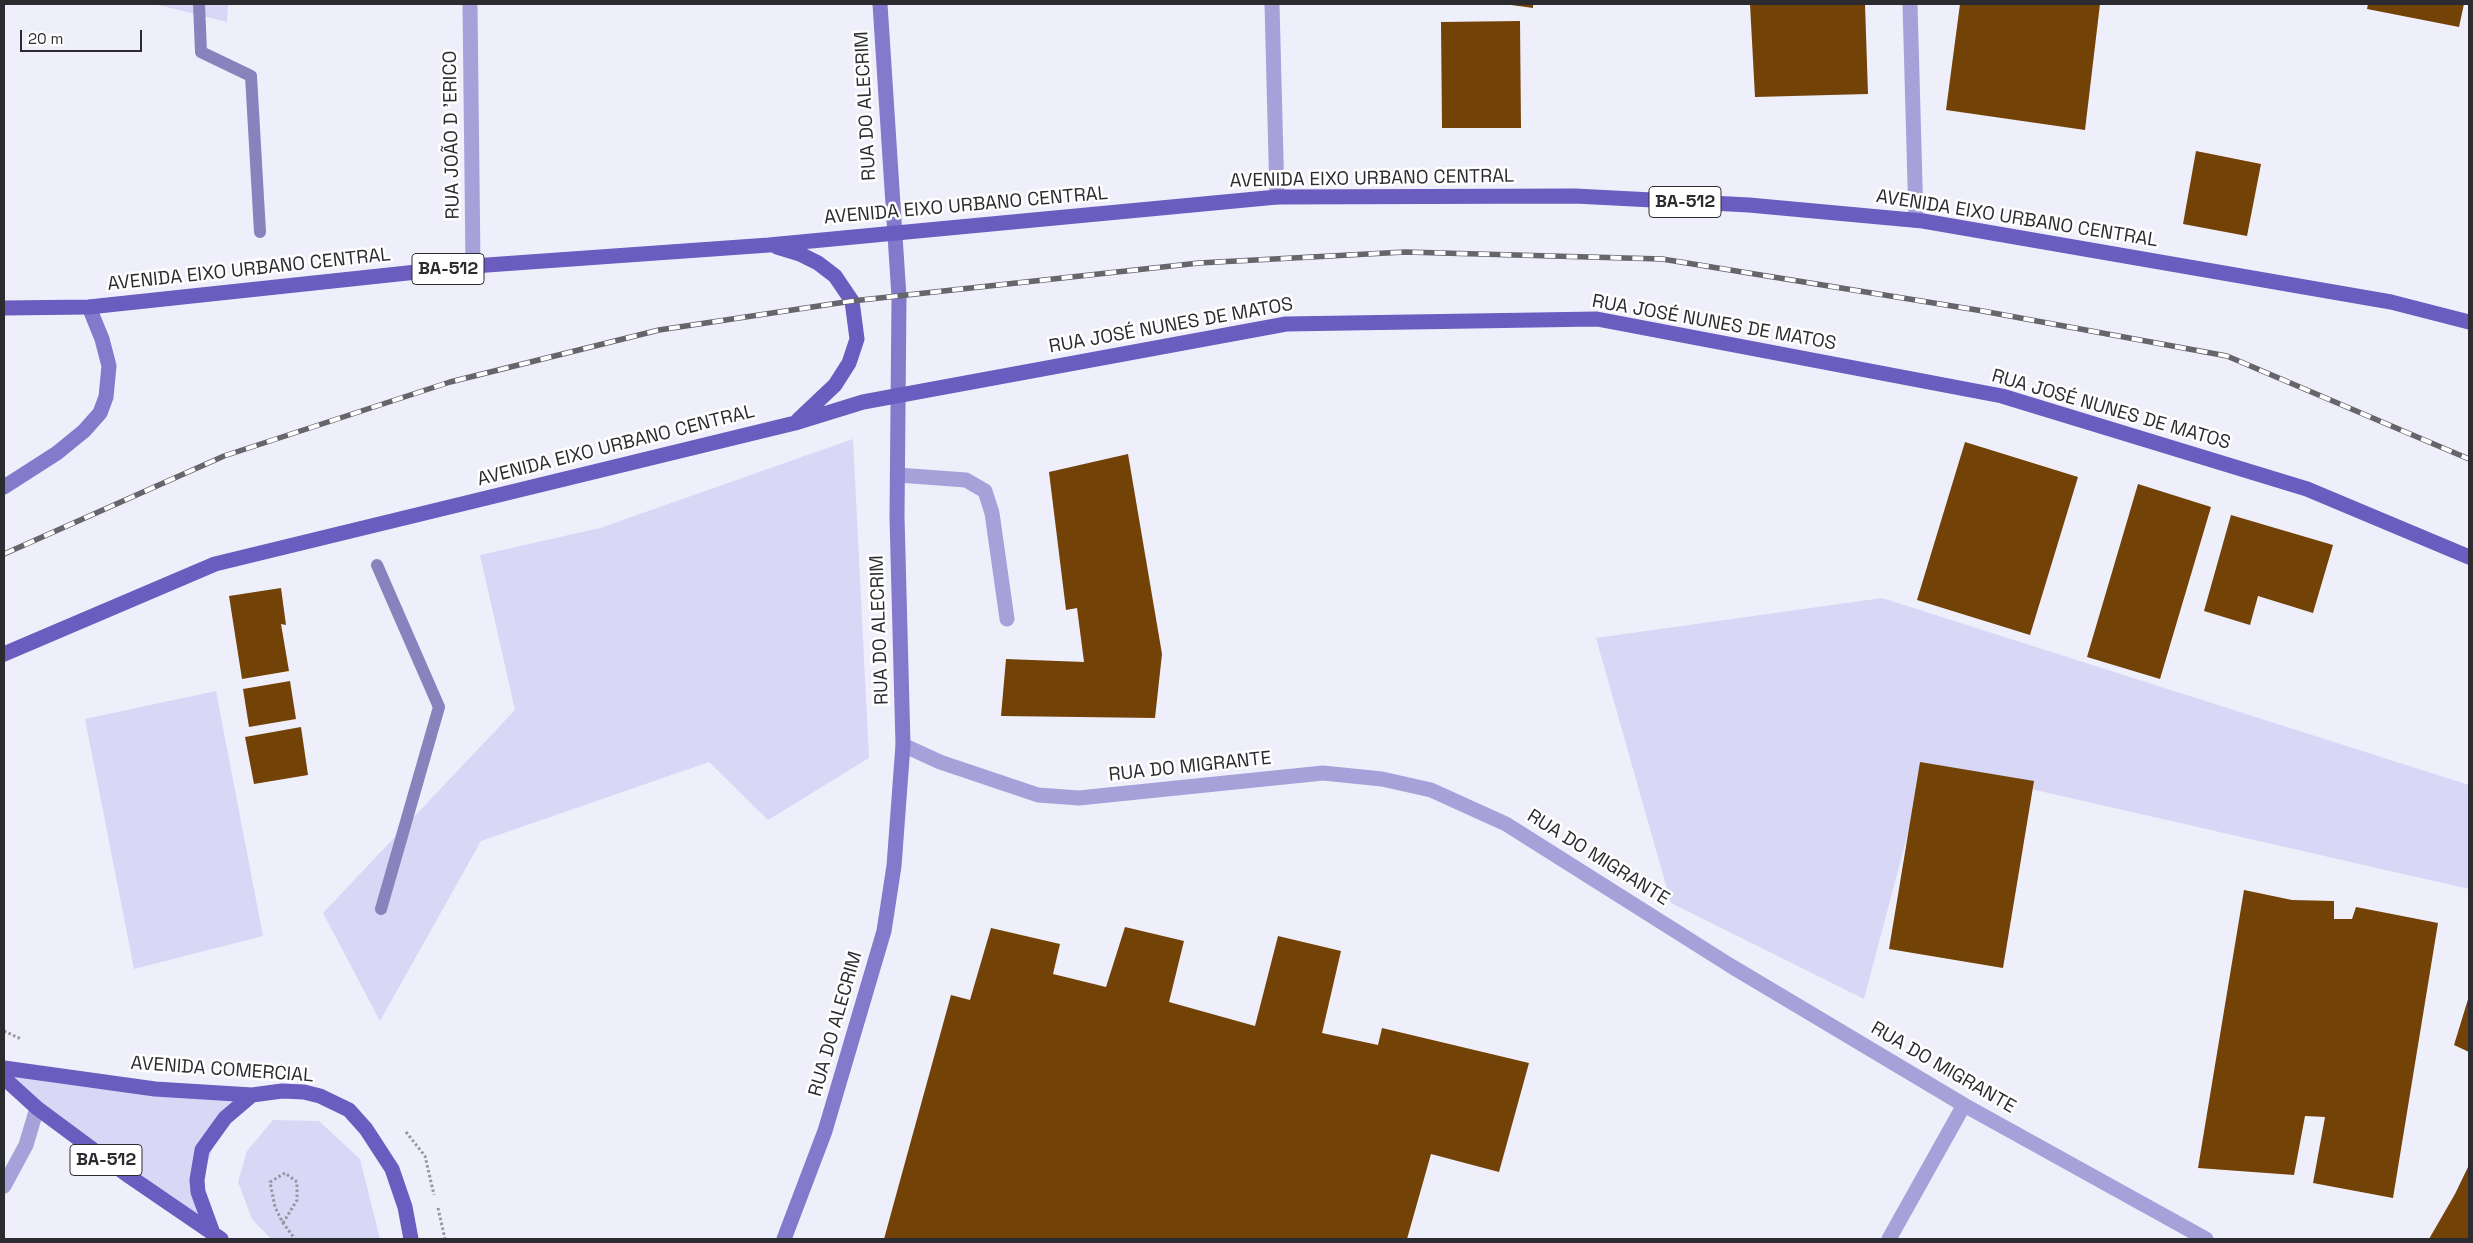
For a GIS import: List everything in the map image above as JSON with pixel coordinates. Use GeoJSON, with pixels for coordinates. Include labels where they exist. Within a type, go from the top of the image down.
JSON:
{"type":"FeatureCollection","features":[{"type":"Feature","properties":{"kind":"main road","name":"RUA DO ALECRIM"},"geometry":{"type":"LineString","coordinates":[[784,1239],[825,1131],[884,931],[894,866],[903,745],[898,475],[899,297],[893,232],[880,4]]}},
{"type":"Feature","properties":{"kind":"main road","name":"AVENIDA EIXO URBANO CENTRAL"},"geometry":{"type":"LineString","coordinates":[[4,308],[90,307],[473,266],[770,245],[1278,197],[1575,196],[1749,205],[1916,220],[2391,302],[2469,322]]}},
{"type":"Feature","properties":{"kind":"main road"},"geometry":{"type":"LineString","coordinates":[[770,245],[800,254],[818,263],[835,276],[852,301],[855,320],[857,339],[849,362],[835,385],[795,423]]}},
{"type":"Feature","properties":{"kind":"main road","name":"AVENIDA EIXO URBANO CENTRAL"},"geometry":{"type":"LineString","coordinates":[[4,487],[56,453],[84,431],[100,413],[106,397],[109,366],[102,339],[90,307]]}},
{"type":"Feature","properties":{"kind":"main road","name":"RUA JOSÉ NUNES DE MATOS"},"geometry":{"type":"LineString","coordinates":[[898,394],[1286,324],[1597,319],[2002,396],[2307,489],[2469,556]]}},
{"type":"Feature","properties":{"kind":"main road","name":"AVENIDA EIXO URBANO CENTRAL"},"geometry":{"type":"LineString","coordinates":[[4,654],[215,564],[795,423],[863,402],[898,394]]}},
{"type":"Feature","properties":{"kind":"main road","name":"AVENIDA COMERCIAL"},"geometry":{"type":"LineString","coordinates":[[4,1068],[155,1089],[252,1095],[282,1091],[304,1092],[320,1096],[349,1110],[366,1129],[392,1169],[406,1207],[411,1239]]}},
{"type":"Feature","properties":{"kind":"main road","name":"BA-512"},"geometry":{"type":"LineString","coordinates":[[4,1078],[37,1108],[217,1238]]}},
{"type":"Feature","properties":{"kind":"main road"},"geometry":{"type":"LineString","coordinates":[[217,1238],[198,1192],[197,1180],[202,1150],[225,1118],[252,1095]]}},
{"type":"Feature","properties":{"kind":"street","name":"RUA JOÃO D 'ERICO"},"geometry":{"type":"LineString","coordinates":[[470,4],[473,266]]}},
{"type":"Feature","properties":{"kind":"street"},"geometry":{"type":"LineString","coordinates":[[1272,4],[1278,197]]}},
{"type":"Feature","properties":{"kind":"street"},"geometry":{"type":"LineString","coordinates":[[1910,4],[1916,220]]}},
{"type":"Feature","properties":{"kind":"street"},"geometry":{"type":"LineString","coordinates":[[898,475],[966,480],[985,491],[992,513],[1007,619]]}},
{"type":"Feature","properties":{"kind":"street","name":"RUA DO MIGRANTE"},"geometry":{"type":"LineString","coordinates":[[903,745],[940,762],[1038,795],[1079,798],[1323,774],[1382,779],[1431,790],[1506,824],[1731,966],[1964,1105],[2206,1239]]}},
{"type":"Feature","properties":{"kind":"street"},"geometry":{"type":"LineString","coordinates":[[1889,1239],[1964,1105]]}},
{"type":"Feature","properties":{"kind":"street"},"geometry":{"type":"LineString","coordinates":[[4,1186],[26,1145],[37,1108]]}},
{"type":"Feature","properties":{"kind":"path"},"geometry":{"type":"LineString","coordinates":[[283,1223],[298,1200],[298,1182],[285,1173],[270,1182],[275,1207],[283,1223],[295,1239]]}},
{"type":"Feature","properties":{"kind":"shaded area"},"geometry":{"type":"Polygon","coordinates":[[[154,4],[228,4],[227,22],[154,4]]]}},
{"type":"Feature","properties":{"kind":"shaded area"},"geometry":{"type":"Polygon","coordinates":[[[853,439],[869,758],[768,820],[709,762],[481,841],[380,1021],[323,913],[515,710],[480,555],[600,528],[853,439]]]}},
{"type":"Feature","properties":{"kind":"shaded area"},"geometry":{"type":"Polygon","coordinates":[[[1882,598],[2469,785],[2469,889],[1926,765],[1864,999],[1671,903],[1596,638],[1882,598]]]}},
{"type":"Feature","properties":{"kind":"shaded area"},"geometry":{"type":"Polygon","coordinates":[[[216,691],[263,936],[134,969],[85,719],[216,691]]]}},
{"type":"Feature","properties":{"kind":"shaded area"},"geometry":{"type":"Polygon","coordinates":[[[4,1074],[253,1100],[217,1134],[199,1191],[220,1236],[4,1074]]]}},
{"type":"Feature","properties":{"kind":"shaded area"},"geometry":{"type":"Polygon","coordinates":[[[273,1120],[319,1121],[360,1159],[380,1239],[271,1239],[252,1219],[238,1182],[247,1151],[273,1120]]]}},
{"type":"Feature","properties":{"kind":"building"},"geometry":{"type":"Polygon","coordinates":[[[1504,4],[1533,4],[1533,8],[1504,4]]]}},
{"type":"Feature","properties":{"kind":"building"},"geometry":{"type":"Polygon","coordinates":[[[1750,4],[1865,4],[1868,94],[1755,97],[1750,4]]]}},
{"type":"Feature","properties":{"kind":"building"},"geometry":{"type":"Polygon","coordinates":[[[1960,4],[2100,4],[2085,130],[1946,110],[1960,4]]]}},
{"type":"Feature","properties":{"kind":"building"},"geometry":{"type":"Polygon","coordinates":[[[2368,4],[2464,4],[2459,27],[2367,9],[2368,4]]]}},
{"type":"Feature","properties":{"kind":"building"},"geometry":{"type":"Polygon","coordinates":[[[1520,21],[1521,128],[1442,128],[1441,22],[1520,21]]]}},
{"type":"Feature","properties":{"kind":"building"},"geometry":{"type":"Polygon","coordinates":[[[2196,151],[2261,164],[2247,236],[2183,224],[2196,151]]]}},
{"type":"Feature","properties":{"kind":"building"},"geometry":{"type":"Polygon","coordinates":[[[1965,442],[2078,477],[2030,635],[1917,600],[1965,442]]]}},
{"type":"Feature","properties":{"kind":"building"},"geometry":{"type":"Polygon","coordinates":[[[1128,454],[1162,654],[1155,718],[1001,716],[1006,659],[1084,662],[1077,608],[1066,610],[1049,472],[1128,454]]]}},
{"type":"Feature","properties":{"kind":"building"},"geometry":{"type":"Polygon","coordinates":[[[2138,484],[2211,507],[2160,679],[2087,657],[2138,484]]]}},
{"type":"Feature","properties":{"kind":"building"},"geometry":{"type":"Polygon","coordinates":[[[2231,515],[2333,545],[2313,613],[2258,596],[2250,625],[2204,611],[2231,515]]]}},
{"type":"Feature","properties":{"kind":"building"},"geometry":{"type":"Polygon","coordinates":[[[281,588],[286,625],[281,624],[289,671],[242,679],[229,596],[281,588]]]}},
{"type":"Feature","properties":{"kind":"building"},"geometry":{"type":"Polygon","coordinates":[[[290,681],[296,719],[249,727],[243,689],[290,681]]]}},
{"type":"Feature","properties":{"kind":"building"},"geometry":{"type":"Polygon","coordinates":[[[301,727],[308,775],[254,784],[245,737],[301,727]]]}},
{"type":"Feature","properties":{"kind":"building"},"geometry":{"type":"Polygon","coordinates":[[[1920,762],[2034,781],[2003,968],[1889,949],[1920,762]]]}},
{"type":"Feature","properties":{"kind":"building"},"geometry":{"type":"Polygon","coordinates":[[[2244,890],[2292,900],[2334,901],[2334,919],[2352,919],[2356,907],[2438,923],[2393,1198],[2313,1183],[2325,1117],[2305,1116],[2294,1175],[2198,1168],[2244,890]]]}},
{"type":"Feature","properties":{"kind":"building"},"geometry":{"type":"Polygon","coordinates":[[[1125,927],[1184,941],[1169,1002],[1255,1026],[1278,936],[1341,951],[1322,1033],[1378,1045],[1382,1028],[1529,1063],[1499,1172],[1431,1154],[1407,1239],[884,1239],[951,995],[970,1000],[991,928],[1060,944],[1053,974],[1106,987],[1125,927]]]}},
{"type":"Feature","properties":{"kind":"building"},"geometry":{"type":"Polygon","coordinates":[[[2469,996],[2469,1052],[2454,1045],[2469,996]]]}},
{"type":"Feature","properties":{"kind":"building"},"geometry":{"type":"Polygon","coordinates":[[[2469,1165],[2469,1239],[2429,1239],[2455,1194],[2469,1165]]]}},
{"type":"Feature","properties":{"kind":"waterway"},"geometry":{"type":"LineString","coordinates":[[199,4],[201,52],[251,76],[260,232]]}},
{"type":"Feature","properties":{"kind":"waterway"},"geometry":{"type":"LineString","coordinates":[[377,565],[439,707],[381,909]]}},
{"type":"Feature","properties":{"kind":"railway"},"geometry":{"type":"LineString","coordinates":[[4,554],[224,456],[450,382],[659,330],[852,301],[1199,263],[1405,252],[1662,259],[1977,310],[2227,356],[2469,459]]}}]}
